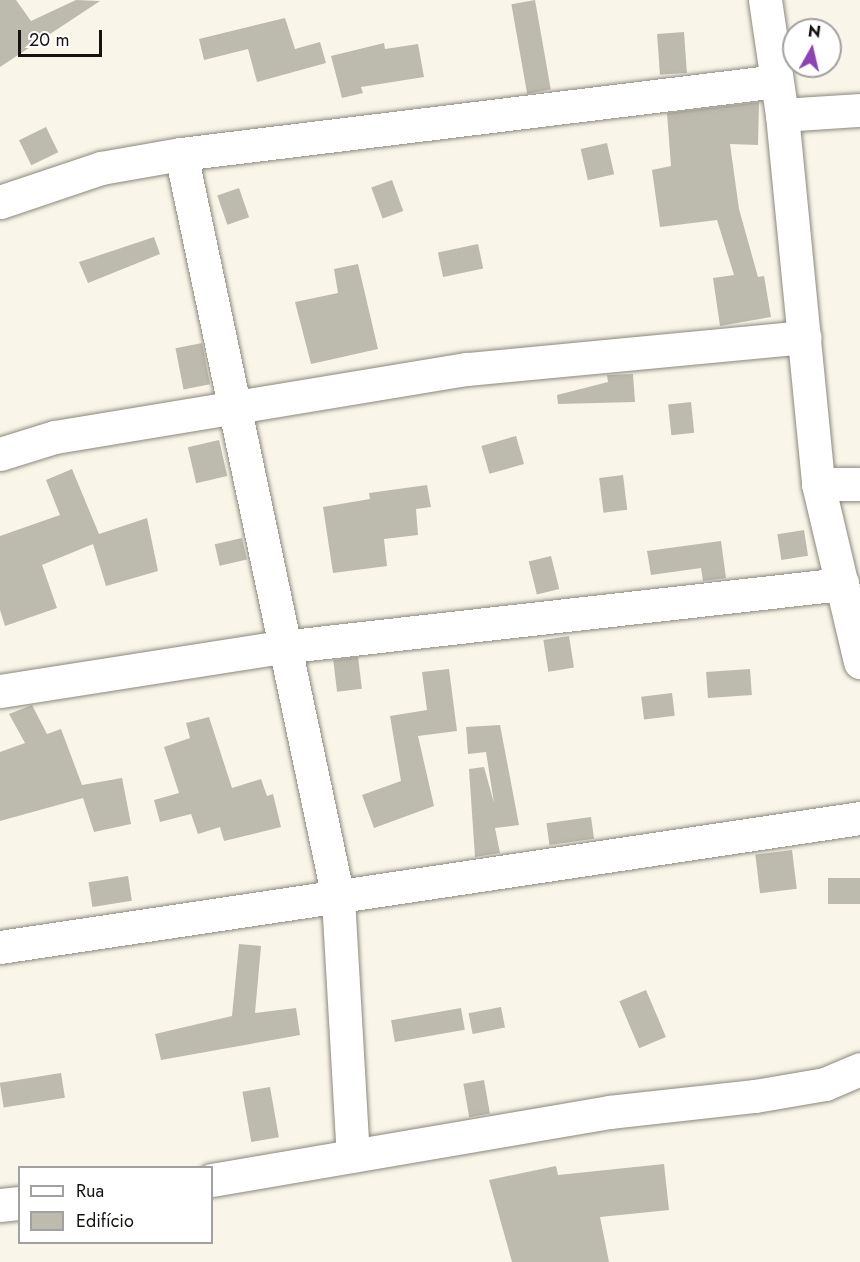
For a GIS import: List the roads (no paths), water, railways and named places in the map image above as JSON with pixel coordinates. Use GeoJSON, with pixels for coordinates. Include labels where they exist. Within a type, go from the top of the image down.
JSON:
{"type":"FeatureCollection","features":[{"type":"Feature","properties":{"kind":"street"},"geometry":{"type":"LineString","coordinates":[[765,0],[782,115],[818,483],[860,662]]}},
{"type":"Feature","properties":{"kind":"street"},"geometry":{"type":"LineString","coordinates":[[0,202],[101,168],[181,154],[777,81]]}},
{"type":"Feature","properties":{"kind":"street"},"geometry":{"type":"LineString","coordinates":[[782,115],[860,110]]}},
{"type":"Feature","properties":{"kind":"street"},"geometry":{"type":"LineString","coordinates":[[181,154],[238,408],[282,647],[338,898],[353,1156]]}},
{"type":"Feature","properties":{"kind":"street"},"geometry":{"type":"LineString","coordinates":[[0,454],[55,437],[467,369],[804,336]]}},
{"type":"Feature","properties":{"kind":"street"},"geometry":{"type":"LineString","coordinates":[[818,483],[860,484]]}},
{"type":"Feature","properties":{"kind":"street"},"geometry":{"type":"LineString","coordinates":[[0,690],[282,647],[842,584]]}},
{"type":"Feature","properties":{"kind":"street"},"geometry":{"type":"LineString","coordinates":[[0,947],[860,818]]}},
{"type":"Feature","properties":{"kind":"street"},"geometry":{"type":"LineString","coordinates":[[213,1180],[609,1112],[755,1096],[825,1084],[860,1069]]}},
{"type":"Feature","properties":{"kind":"street"},"geometry":{"type":"LineString","coordinates":[[0,1205],[18,1203]]}}]}
